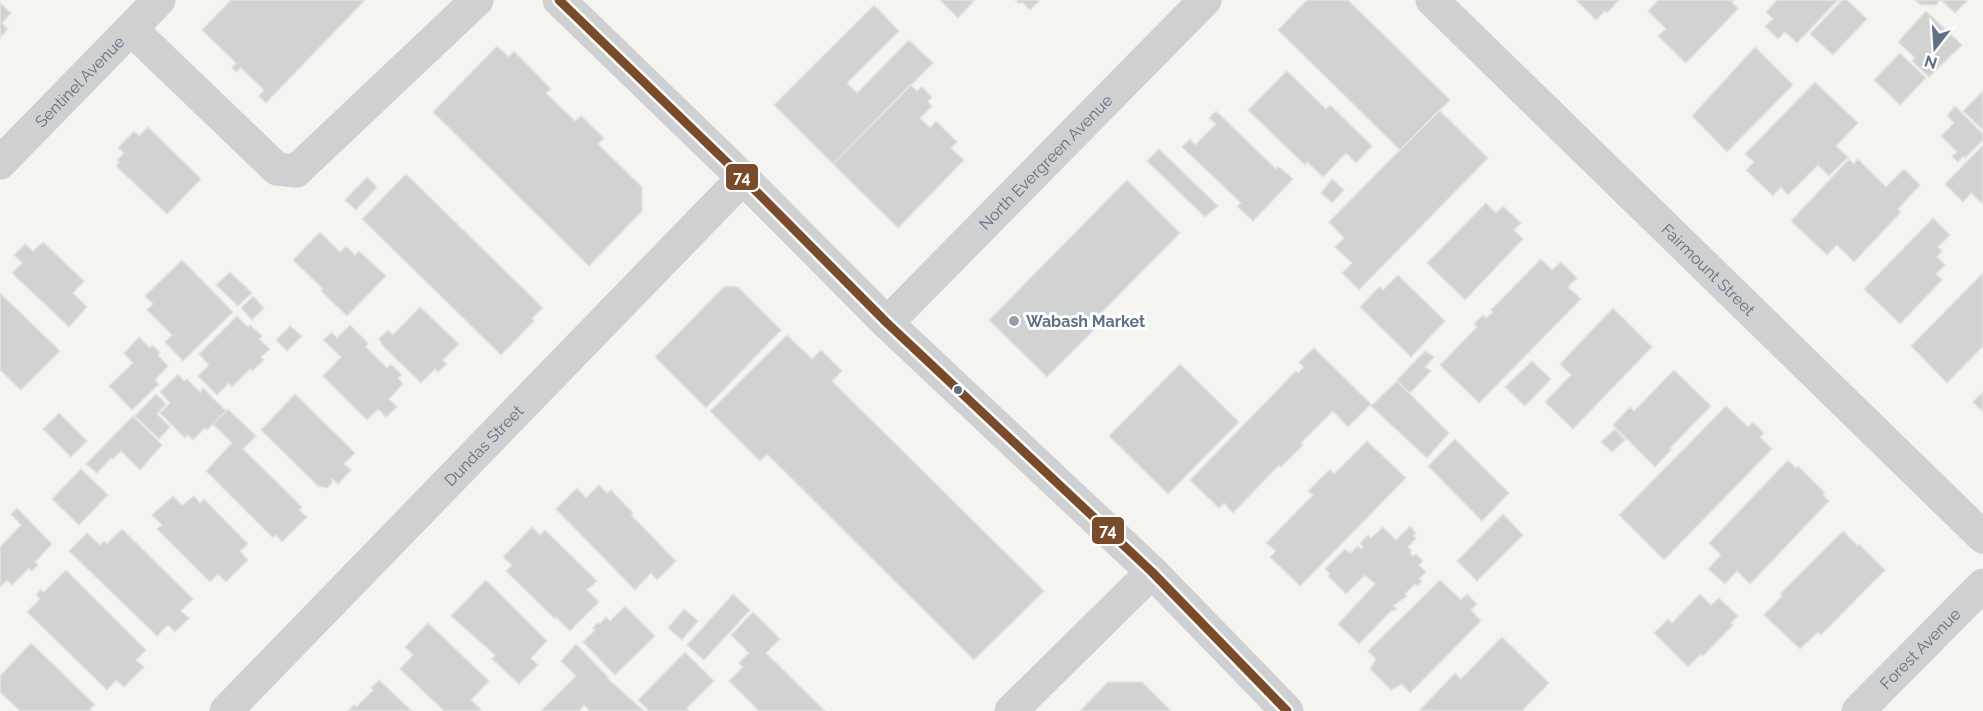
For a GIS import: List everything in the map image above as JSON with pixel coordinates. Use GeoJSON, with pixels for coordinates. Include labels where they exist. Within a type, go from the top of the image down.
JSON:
{"type":"FeatureCollection","features":[{"type":"Feature","properties":{"kind":"street","name":"Sentinel Avenue"},"geometry":{"type":"LineString","coordinates":[[0,163],[159,0]]}},
{"type":"Feature","properties":{"kind":"street"},"geometry":{"type":"LineString","coordinates":[[130,29],[277,169],[297,171],[477,0]]}},
{"type":"Feature","properties":{"kind":"street"},"geometry":{"type":"LineString","coordinates":[[559,0],[743,178],[887,322],[1152,572],[1287,711]]}},
{"type":"Feature","properties":{"kind":"street","name":"North Evergreen Avenue"},"geometry":{"type":"LineString","coordinates":[[887,322],[1205,0]]}},
{"type":"Feature","properties":{"kind":"street","name":"Fairmount Street"},"geometry":{"type":"LineString","coordinates":[[1432,0],[1983,537]]}},
{"type":"Feature","properties":{"kind":"street","name":"Dundas Street"},"geometry":{"type":"LineString","coordinates":[[226,711],[743,178]]}},
{"type":"Feature","properties":{"kind":"street"},"geometry":{"type":"LineString","coordinates":[[1011,711],[1152,572]]}},
{"type":"Feature","properties":{"kind":"street","name":"Forest Avenue"},"geometry":{"type":"LineString","coordinates":[[1858,711],[1983,585]]}},
{"type":"Feature","properties":{"kind":"building"},"geometry":{"type":"Polygon","coordinates":[[[231,0],[365,0],[266,103],[259,96],[264,90],[241,68],[236,72],[232,68],[236,63],[202,30],[231,0]]]}},
{"type":"Feature","properties":{"kind":"building"},"geometry":{"type":"Polygon","coordinates":[[[940,0],[975,0],[958,18],[940,0]]]}},
{"type":"Feature","properties":{"kind":"building"},"geometry":{"type":"Polygon","coordinates":[[[1015,0],[1040,0],[1030,10],[1022,2],[1020,4],[1015,0]]]}},
{"type":"Feature","properties":{"kind":"building"},"geometry":{"type":"Polygon","coordinates":[[[1307,0],[1348,0],[1450,100],[1400,150],[1278,30],[1307,0]]]}},
{"type":"Feature","properties":{"kind":"building"},"geometry":{"type":"Polygon","coordinates":[[[1576,0],[1619,0],[1607,13],[1605,11],[1596,20],[1576,0]]]}},
{"type":"Feature","properties":{"kind":"building"},"geometry":{"type":"Polygon","coordinates":[[[1658,0],[1734,0],[1732,2],[1738,9],[1686,63],[1658,36],[1666,29],[1648,11],[1658,0]]]}},
{"type":"Feature","properties":{"kind":"building"},"geometry":{"type":"Polygon","coordinates":[[[1777,0],[1838,0],[1797,43],[1785,32],[1778,39],[1765,26],[1773,19],[1766,12],[1777,0]]]}},
{"type":"Feature","properties":{"kind":"building"},"geometry":{"type":"Polygon","coordinates":[[[1842,0],[1847,0],[1867,19],[1833,55],[1810,34],[1842,0]]]}},
{"type":"Feature","properties":{"kind":"building"},"geometry":{"type":"Polygon","coordinates":[[[1915,0],[1940,0],[1936,5],[1921,5],[1915,0]]]}},
{"type":"Feature","properties":{"kind":"building"},"geometry":{"type":"Polygon","coordinates":[[[1941,0],[1968,0],[1955,13],[1941,0]]]}},
{"type":"Feature","properties":{"kind":"building"},"geometry":{"type":"Polygon","coordinates":[[[0,3],[11,13],[2,23],[8,29],[0,38],[0,3]]]}},
{"type":"Feature","properties":{"kind":"building"},"geometry":{"type":"Polygon","coordinates":[[[874,5],[899,31],[847,83],[857,93],[909,40],[933,63],[833,164],[774,105],[874,5]]]}},
{"type":"Feature","properties":{"kind":"building"},"geometry":{"type":"Polygon","coordinates":[[[1926,11],[1962,45],[1929,77],[1912,61],[1915,58],[1898,42],[1926,11]]]}},
{"type":"Feature","properties":{"kind":"building"},"geometry":{"type":"Polygon","coordinates":[[[497,46],[509,57],[514,51],[551,89],[546,93],[575,121],[581,116],[604,138],[598,144],[642,187],[642,211],[589,266],[433,112],[497,46]]]}},
{"type":"Feature","properties":{"kind":"building"},"geometry":{"type":"Polygon","coordinates":[[[1755,47],[1793,85],[1727,152],[1692,116],[1755,47]]]}},
{"type":"Feature","properties":{"kind":"building"},"geometry":{"type":"Polygon","coordinates":[[[1900,53],[1926,78],[1900,105],[1874,80],[1900,53]]]}},
{"type":"Feature","properties":{"kind":"building"},"geometry":{"type":"Polygon","coordinates":[[[1287,71],[1326,109],[1330,105],[1372,146],[1356,163],[1346,153],[1323,177],[1307,162],[1305,165],[1248,110],[1287,71]]]}},
{"type":"Feature","properties":{"kind":"building"},"geometry":{"type":"Polygon","coordinates":[[[1815,82],[1858,123],[1836,146],[1848,157],[1829,176],[1818,165],[1788,195],[1781,187],[1773,196],[1746,170],[1754,162],[1745,154],[1815,82]]]}},
{"type":"Feature","properties":{"kind":"building"},"geometry":{"type":"Polygon","coordinates":[[[910,85],[917,91],[922,87],[932,97],[928,102],[932,106],[920,118],[930,128],[936,121],[957,142],[951,148],[964,160],[898,228],[833,164],[910,85]]]}},
{"type":"Feature","properties":{"kind":"building"},"geometry":{"type":"Polygon","coordinates":[[[1983,91],[1983,130],[1963,111],[1983,91]]]}},
{"type":"Feature","properties":{"kind":"building"},"geometry":{"type":"Polygon","coordinates":[[[1955,106],[1983,134],[1983,140],[1958,162],[1952,156],[1957,152],[1941,136],[1954,123],[1947,116],[1955,106]]]}},
{"type":"Feature","properties":{"kind":"building"},"geometry":{"type":"Polygon","coordinates":[[[1439,110],[1488,158],[1359,290],[1342,273],[1352,263],[1335,247],[1344,238],[1329,222],[1439,110]]]}},
{"type":"Feature","properties":{"kind":"building"},"geometry":{"type":"Polygon","coordinates":[[[1216,111],[1276,169],[1278,166],[1293,179],[1253,221],[1237,206],[1241,203],[1182,147],[1190,139],[1195,145],[1216,124],[1209,118],[1216,111]]]}},
{"type":"Feature","properties":{"kind":"building"},"geometry":{"type":"Polygon","coordinates":[[[148,127],[201,179],[167,214],[116,166],[119,163],[117,160],[124,153],[118,148],[134,131],[139,136],[148,127]]]}},
{"type":"Feature","properties":{"kind":"building"},"geometry":{"type":"Polygon","coordinates":[[[1983,145],[1983,204],[1971,193],[1963,202],[1945,184],[1983,145]]]}},
{"type":"Feature","properties":{"kind":"building"},"geometry":{"type":"Polygon","coordinates":[[[1159,149],[1218,206],[1205,217],[1147,161],[1159,149]]]}},
{"type":"Feature","properties":{"kind":"building"},"geometry":{"type":"Polygon","coordinates":[[[1849,159],[1854,164],[1858,159],[1886,187],[1904,169],[1920,185],[1898,209],[1901,212],[1854,262],[1837,245],[1827,255],[1791,221],[1849,159]]]}},
{"type":"Feature","properties":{"kind":"building"},"geometry":{"type":"Polygon","coordinates":[[[406,174],[543,308],[532,318],[534,321],[501,355],[362,219],[406,174]]]}},
{"type":"Feature","properties":{"kind":"building"},"geometry":{"type":"Polygon","coordinates":[[[367,177],[377,187],[356,210],[345,200],[367,177]]]}},
{"type":"Feature","properties":{"kind":"building"},"geometry":{"type":"Polygon","coordinates":[[[1332,179],[1344,190],[1332,203],[1321,193],[1332,179]]]}},
{"type":"Feature","properties":{"kind":"building"},"geometry":{"type":"Polygon","coordinates":[[[1127,180],[1180,233],[1096,318],[1101,323],[1047,377],[989,320],[1127,180]]]}},
{"type":"Feature","properties":{"kind":"building"},"geometry":{"type":"Polygon","coordinates":[[[1486,203],[1496,213],[1503,206],[1521,223],[1514,230],[1523,239],[1465,300],[1427,263],[1486,203]]]}},
{"type":"Feature","properties":{"kind":"building"},"geometry":{"type":"Polygon","coordinates":[[[1933,218],[1950,235],[1938,247],[1942,251],[1937,257],[1945,265],[1936,274],[1942,280],[1900,324],[1864,289],[1933,218]]]}},
{"type":"Feature","properties":{"kind":"building"},"geometry":{"type":"Polygon","coordinates":[[[320,232],[340,252],[346,246],[355,255],[359,251],[386,276],[347,316],[293,260],[320,232]]]}},
{"type":"Feature","properties":{"kind":"building"},"geometry":{"type":"Polygon","coordinates":[[[43,242],[84,281],[73,293],[87,307],[69,327],[12,273],[22,263],[14,255],[25,244],[33,251],[43,242]]]}},
{"type":"Feature","properties":{"kind":"building"},"geometry":{"type":"Polygon","coordinates":[[[1541,259],[1552,270],[1561,262],[1577,278],[1568,287],[1581,299],[1479,403],[1440,365],[1477,327],[1474,324],[1483,315],[1486,318],[1493,312],[1491,310],[1541,259]]]}},
{"type":"Feature","properties":{"kind":"building"},"geometry":{"type":"Polygon","coordinates":[[[182,260],[233,312],[183,361],[165,342],[172,335],[147,310],[153,304],[145,296],[182,260]]]}},
{"type":"Feature","properties":{"kind":"building"},"geometry":{"type":"Polygon","coordinates":[[[230,272],[252,293],[238,306],[216,285],[230,272]]]}},
{"type":"Feature","properties":{"kind":"building"},"geometry":{"type":"Polygon","coordinates":[[[1983,273],[1983,346],[1947,383],[1911,346],[1983,273]]]}},
{"type":"Feature","properties":{"kind":"building"},"geometry":{"type":"Polygon","coordinates":[[[1398,275],[1445,321],[1411,357],[1360,307],[1379,287],[1383,290],[1398,275]]]}},
{"type":"Feature","properties":{"kind":"building"},"geometry":{"type":"Polygon","coordinates":[[[725,286],[738,287],[781,330],[706,408],[655,357],[725,286]]]}},
{"type":"Feature","properties":{"kind":"building"},"geometry":{"type":"Polygon","coordinates":[[[0,293],[60,351],[21,390],[0,370],[0,293]]]}},
{"type":"Feature","properties":{"kind":"building"},"geometry":{"type":"Polygon","coordinates":[[[253,296],[264,308],[252,320],[241,308],[253,296]]]}},
{"type":"Feature","properties":{"kind":"building"},"geometry":{"type":"Polygon","coordinates":[[[420,307],[459,344],[443,360],[447,364],[438,372],[435,369],[421,383],[383,346],[379,339],[388,330],[393,335],[420,307]]]}},
{"type":"Feature","properties":{"kind":"building"},"geometry":{"type":"Polygon","coordinates":[[[1613,308],[1652,347],[1573,429],[1545,402],[1571,375],[1560,364],[1613,308]]]}},
{"type":"Feature","properties":{"kind":"building"},"geometry":{"type":"Polygon","coordinates":[[[237,316],[262,336],[259,339],[270,349],[261,357],[264,360],[252,371],[250,369],[232,387],[229,383],[217,395],[198,376],[209,365],[199,354],[237,316]]]}},
{"type":"Feature","properties":{"kind":"building"},"geometry":{"type":"Polygon","coordinates":[[[350,325],[368,343],[366,347],[387,368],[391,364],[402,375],[398,378],[403,384],[389,399],[397,407],[386,417],[378,409],[367,420],[323,376],[341,357],[323,340],[332,332],[337,338],[350,325]]]}},
{"type":"Feature","properties":{"kind":"building"},"geometry":{"type":"Polygon","coordinates":[[[290,326],[302,336],[287,351],[276,340],[290,326]]]}},
{"type":"Feature","properties":{"kind":"building"},"geometry":{"type":"Polygon","coordinates":[[[787,335],[812,359],[821,350],[842,371],[832,381],[1044,591],[974,660],[767,454],[760,461],[710,411],[787,335]]]}},
{"type":"Feature","properties":{"kind":"building"},"geometry":{"type":"Polygon","coordinates":[[[139,337],[150,348],[153,345],[168,366],[155,380],[159,384],[132,410],[109,386],[133,363],[124,353],[139,337]]]}},
{"type":"Feature","properties":{"kind":"building"},"geometry":{"type":"Polygon","coordinates":[[[1314,348],[1371,404],[1348,427],[1333,411],[1301,443],[1303,445],[1281,467],[1279,465],[1233,513],[1224,503],[1219,508],[1190,480],[1296,371],[1298,373],[1304,367],[1299,362],[1314,348]]]}},
{"type":"Feature","properties":{"kind":"building"},"geometry":{"type":"Polygon","coordinates":[[[1425,351],[1434,357],[1425,367],[1431,371],[1410,393],[1397,381],[1425,351]]]}},
{"type":"Feature","properties":{"kind":"building"},"geometry":{"type":"Polygon","coordinates":[[[1532,361],[1551,379],[1525,406],[1505,387],[1532,361]]]}},
{"type":"Feature","properties":{"kind":"building"},"geometry":{"type":"Polygon","coordinates":[[[1180,364],[1239,422],[1168,494],[1109,436],[1180,364]]]}},
{"type":"Feature","properties":{"kind":"building"},"geometry":{"type":"Polygon","coordinates":[[[1674,370],[1711,406],[1655,467],[1613,425],[1630,407],[1634,411],[1674,370]]]}},
{"type":"Feature","properties":{"kind":"building"},"geometry":{"type":"Polygon","coordinates":[[[178,374],[184,381],[187,379],[200,392],[203,388],[226,411],[193,440],[188,435],[185,438],[160,413],[170,403],[160,392],[178,374]]]}},
{"type":"Feature","properties":{"kind":"building"},"geometry":{"type":"Polygon","coordinates":[[[1397,381],[1449,433],[1427,458],[1371,406],[1397,381]]]}},
{"type":"Feature","properties":{"kind":"building"},"geometry":{"type":"Polygon","coordinates":[[[1983,392],[1983,412],[1973,402],[1983,392]]]}},
{"type":"Feature","properties":{"kind":"building"},"geometry":{"type":"Polygon","coordinates":[[[156,394],[166,404],[157,414],[170,427],[159,439],[135,416],[156,394]]]}},
{"type":"Feature","properties":{"kind":"building"},"geometry":{"type":"Polygon","coordinates":[[[295,394],[355,453],[344,464],[351,470],[338,484],[332,479],[332,483],[327,488],[318,486],[261,430],[295,394]]]}},
{"type":"Feature","properties":{"kind":"building"},"geometry":{"type":"Polygon","coordinates":[[[1726,406],[1748,427],[1753,422],[1764,433],[1760,437],[1772,449],[1664,560],[1619,515],[1726,406]]]}},
{"type":"Feature","properties":{"kind":"building"},"geometry":{"type":"Polygon","coordinates":[[[228,409],[256,436],[243,449],[302,507],[299,510],[307,517],[282,542],[276,535],[273,538],[206,471],[232,443],[213,424],[228,409]]]}},
{"type":"Feature","properties":{"kind":"building"},"geometry":{"type":"Polygon","coordinates":[[[59,413],[87,441],[71,457],[43,429],[59,413]]]}},
{"type":"Feature","properties":{"kind":"building"},"geometry":{"type":"Polygon","coordinates":[[[133,416],[162,445],[140,470],[121,451],[97,473],[86,464],[133,416]]]}},
{"type":"Feature","properties":{"kind":"building"},"geometry":{"type":"Polygon","coordinates":[[[1615,429],[1625,440],[1612,452],[1601,442],[1615,429]]]}},
{"type":"Feature","properties":{"kind":"building"},"geometry":{"type":"Polygon","coordinates":[[[1455,439],[1509,493],[1482,521],[1428,466],[1455,439]]]}},
{"type":"Feature","properties":{"kind":"building"},"geometry":{"type":"Polygon","coordinates":[[[1367,441],[1406,478],[1300,586],[1270,557],[1276,551],[1266,543],[1313,495],[1308,491],[1330,469],[1334,474],[1367,441]]]}},
{"type":"Feature","properties":{"kind":"building"},"geometry":{"type":"Polygon","coordinates":[[[1788,460],[1796,468],[1798,466],[1825,493],[1823,495],[1829,501],[1750,584],[1737,571],[1725,584],[1708,569],[1721,555],[1709,543],[1788,460]]]}},
{"type":"Feature","properties":{"kind":"building"},"geometry":{"type":"Polygon","coordinates":[[[81,469],[108,495],[79,525],[52,499],[81,469]]]}},
{"type":"Feature","properties":{"kind":"building"},"geometry":{"type":"Polygon","coordinates":[[[599,485],[607,493],[611,490],[633,513],[631,515],[676,561],[657,580],[651,573],[635,590],[556,509],[577,488],[586,498],[599,485]]]}},
{"type":"Feature","properties":{"kind":"building"},"geometry":{"type":"Polygon","coordinates":[[[173,496],[182,505],[194,496],[200,503],[204,499],[248,544],[240,551],[248,560],[226,582],[218,574],[210,582],[157,529],[162,525],[152,515],[173,496]]]}},
{"type":"Feature","properties":{"kind":"building"},"geometry":{"type":"Polygon","coordinates":[[[17,508],[52,544],[35,562],[38,565],[32,571],[29,568],[12,585],[7,580],[0,587],[0,547],[21,525],[11,514],[17,508]]]}},
{"type":"Feature","properties":{"kind":"building"},"geometry":{"type":"Polygon","coordinates":[[[1503,514],[1523,535],[1477,581],[1457,561],[1503,514]]]}},
{"type":"Feature","properties":{"kind":"building"},"geometry":{"type":"Polygon","coordinates":[[[1410,526],[1416,533],[1413,536],[1416,538],[1408,547],[1412,551],[1410,553],[1413,556],[1416,554],[1423,561],[1419,565],[1426,572],[1419,579],[1422,581],[1418,586],[1415,584],[1405,594],[1407,596],[1393,606],[1397,609],[1392,610],[1359,644],[1338,624],[1375,584],[1365,575],[1346,594],[1328,576],[1330,574],[1325,569],[1345,549],[1350,553],[1358,546],[1361,549],[1363,546],[1360,543],[1368,535],[1371,538],[1383,527],[1396,540],[1410,526]]]}},
{"type":"Feature","properties":{"kind":"building"},"geometry":{"type":"Polygon","coordinates":[[[532,527],[540,535],[545,530],[597,581],[587,590],[599,602],[570,631],[506,571],[512,565],[503,557],[532,527]]]}},
{"type":"Feature","properties":{"kind":"building"},"geometry":{"type":"Polygon","coordinates":[[[122,529],[193,599],[181,611],[189,618],[175,632],[168,625],[157,636],[69,551],[87,533],[100,545],[104,541],[107,544],[122,529]]]}},
{"type":"Feature","properties":{"kind":"building"},"geometry":{"type":"Polygon","coordinates":[[[1843,531],[1885,570],[1821,635],[1818,632],[1800,649],[1764,615],[1782,596],[1780,594],[1843,531]]]}},
{"type":"Feature","properties":{"kind":"building"},"geometry":{"type":"Polygon","coordinates":[[[66,570],[146,650],[136,660],[144,667],[124,687],[116,680],[107,690],[27,612],[40,599],[36,595],[41,589],[44,592],[66,570]]]}},
{"type":"Feature","properties":{"kind":"building"},"geometry":{"type":"Polygon","coordinates":[[[486,580],[547,641],[531,658],[538,665],[519,684],[492,659],[495,655],[451,616],[486,580]]]}},
{"type":"Feature","properties":{"kind":"building"},"geometry":{"type":"Polygon","coordinates":[[[1440,580],[1461,600],[1467,594],[1477,604],[1471,610],[1481,621],[1410,693],[1402,684],[1391,690],[1370,669],[1376,659],[1368,651],[1440,580]]]}},
{"type":"Feature","properties":{"kind":"building"},"geometry":{"type":"Polygon","coordinates":[[[733,594],[750,610],[704,660],[687,645],[733,594]]]}},
{"type":"Feature","properties":{"kind":"building"},"geometry":{"type":"Polygon","coordinates":[[[1700,594],[1711,605],[1719,598],[1738,616],[1731,623],[1733,625],[1703,656],[1701,654],[1688,667],[1654,633],[1668,619],[1672,623],[1700,594]]]}},
{"type":"Feature","properties":{"kind":"building"},"geometry":{"type":"Polygon","coordinates":[[[625,606],[655,636],[615,675],[583,642],[595,630],[593,628],[598,622],[600,624],[606,617],[610,621],[625,606]]]}},
{"type":"Feature","properties":{"kind":"building"},"geometry":{"type":"Polygon","coordinates":[[[684,609],[698,621],[682,640],[668,628],[684,609]]]}},
{"type":"Feature","properties":{"kind":"building"},"geometry":{"type":"Polygon","coordinates":[[[753,612],[780,639],[766,653],[825,711],[759,711],[729,681],[743,667],[739,663],[749,653],[731,635],[753,612]]]}},
{"type":"Feature","properties":{"kind":"building"},"geometry":{"type":"Polygon","coordinates":[[[428,623],[489,681],[471,700],[481,709],[479,711],[444,711],[400,669],[413,655],[405,647],[428,623]]]}},
{"type":"Feature","properties":{"kind":"building"},"geometry":{"type":"Polygon","coordinates":[[[1502,637],[1549,683],[1522,711],[1419,711],[1455,673],[1461,679],[1502,637]]]}},
{"type":"Feature","properties":{"kind":"building"},"geometry":{"type":"Polygon","coordinates":[[[31,643],[95,705],[90,709],[92,711],[20,711],[0,692],[0,676],[31,643]]]}},
{"type":"Feature","properties":{"kind":"building"},"geometry":{"type":"Polygon","coordinates":[[[576,644],[607,678],[644,711],[590,711],[584,705],[579,711],[541,711],[576,676],[561,661],[576,644]]]}},
{"type":"Feature","properties":{"kind":"building"},"geometry":{"type":"Polygon","coordinates":[[[685,652],[714,681],[687,708],[689,711],[649,711],[638,700],[685,652]]]}},
{"type":"Feature","properties":{"kind":"building"},"geometry":{"type":"Polygon","coordinates":[[[379,680],[412,711],[348,711],[354,705],[356,707],[373,690],[371,688],[379,680]]]}},
{"type":"Feature","properties":{"kind":"building"},"geometry":{"type":"Polygon","coordinates":[[[1108,682],[1142,682],[1171,711],[1080,711],[1108,682]]]}},
{"type":"Feature","properties":{"kind":"transit line","name":"74"},"geometry":{"type":"LineString","coordinates":[[559,0],[743,178],[887,323],[1152,572],[1287,711]]}},
{"type":"Feature","properties":{"kind":"place","name":"Wabash Market"},"geometry":{"type":"Point","coordinates":[1014,321]}}]}
